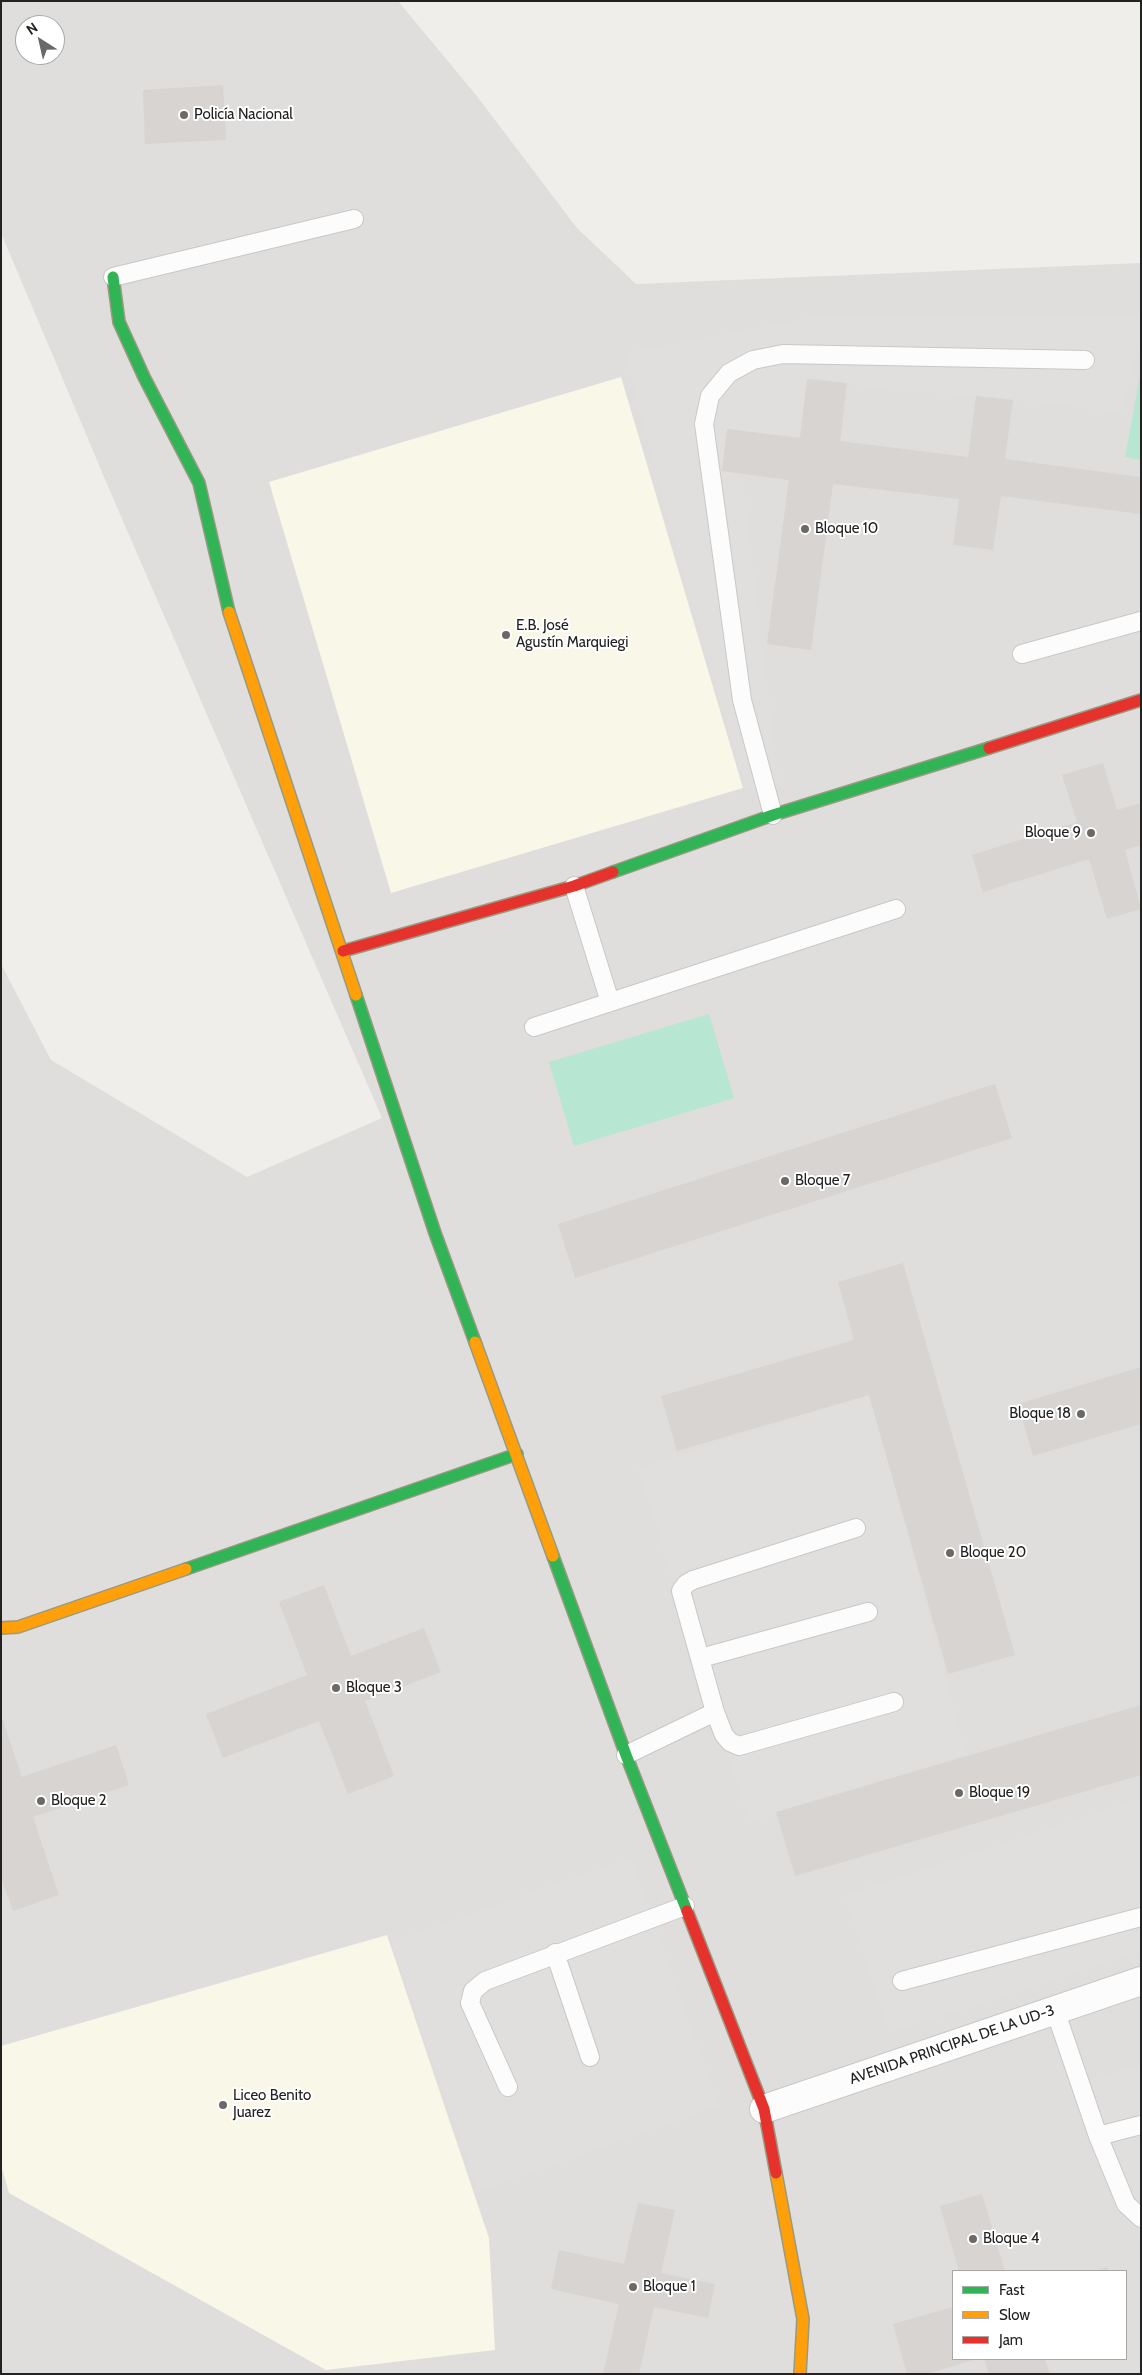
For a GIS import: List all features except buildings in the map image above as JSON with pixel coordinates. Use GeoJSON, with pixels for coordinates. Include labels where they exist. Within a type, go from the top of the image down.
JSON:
{"type":"FeatureCollection","features":[{"type":"Feature","properties":{"kind":"street"},"geometry":{"type":"LineString","coordinates":[[113,277],[119,322],[144,377],[199,483],[225,600],[435,1233],[626,1755],[764,2109],[803,2319],[800,2374]]}},
{"type":"Feature","properties":{"kind":"street"},"geometry":{"type":"LineString","coordinates":[[343,951],[574,886],[773,815],[1141,700]]}},
{"type":"Feature","properties":{"kind":"street"},"geometry":{"type":"LineString","coordinates":[[1,1628],[18,1627],[517,1454]]}},
{"type":"Feature","properties":{"kind":"street","name":"AVENIDA PRINCIPAL DE LA UD-3"},"geometry":{"type":"LineString","coordinates":[[764,2109],[1141,1981]]}},
{"type":"Feature","properties":{"kind":"lane"},"geometry":{"type":"LineString","coordinates":[[113,277],[354,219]]}},
{"type":"Feature","properties":{"kind":"lane"},"geometry":{"type":"LineString","coordinates":[[773,815],[742,700],[704,424],[710,396],[729,373],[753,360],[783,354],[1085,360]]}},
{"type":"Feature","properties":{"kind":"lane"},"geometry":{"type":"LineString","coordinates":[[1022,654],[1141,622]]}},
{"type":"Feature","properties":{"kind":"lane"},"geometry":{"type":"LineString","coordinates":[[574,886],[610,1002]]}},
{"type":"Feature","properties":{"kind":"lane"},"geometry":{"type":"LineString","coordinates":[[534,1027],[896,908]]}},
{"type":"Feature","properties":{"kind":"lane"},"geometry":{"type":"LineString","coordinates":[[856,1528],[693,1580],[686,1584],[681,1591],[715,1712],[724,1735],[730,1742],[739,1746],[894,1702]]}},
{"type":"Feature","properties":{"kind":"lane"},"geometry":{"type":"LineString","coordinates":[[701,1658],[868,1612]]}},
{"type":"Feature","properties":{"kind":"lane"},"geometry":{"type":"LineString","coordinates":[[626,1755],[715,1712]]}},
{"type":"Feature","properties":{"kind":"lane"},"geometry":{"type":"LineString","coordinates":[[508,2088],[470,2003],[473,1990],[485,1981],[685,1906]]}},
{"type":"Feature","properties":{"kind":"lane"},"geometry":{"type":"LineString","coordinates":[[902,1981],[1141,1917]]}},
{"type":"Feature","properties":{"kind":"lane"},"geometry":{"type":"LineString","coordinates":[[555,1954],[590,2057]]}},
{"type":"Feature","properties":{"kind":"lane"},"geometry":{"type":"LineString","coordinates":[[1055,2010],[1098,2136],[1126,2204],[1141,2218]]}},
{"type":"Feature","properties":{"kind":"lane"},"geometry":{"type":"LineString","coordinates":[[1098,2136],[1141,2125]]}},
{"type":"Feature","properties":{"kind":"shaded area"},"geometry":{"type":"Polygon","coordinates":[[[1,1],[398,1],[476,95],[577,228],[636,284],[1141,263],[1141,2374],[1,2374],[1,964],[51,1060],[247,1177],[382,1118],[113,498],[1,233],[1,1]]]}},
{"type":"Feature","properties":{"kind":"shaded area"},"geometry":{"type":"Polygon","coordinates":[[[1141,316],[1141,339],[1121,412],[974,395],[886,390],[810,376],[798,436],[727,429],[722,472],[742,476],[779,783],[745,790],[684,576],[625,353],[809,318],[1141,316]]]}},
{"type":"Feature","properties":{"kind":"shaded area","name":"E.B. José Agustín Marquiegi"},"geometry":{"type":"Polygon","coordinates":[[[621,377],[743,788],[391,893],[269,482],[621,377]]]}},
{"type":"Feature","properties":{"kind":"shaded area"},"geometry":{"type":"Polygon","coordinates":[[[871,1394],[965,1754],[749,1822],[638,1468],[871,1394]]]}},
{"type":"Feature","properties":{"kind":"shaded area"},"geometry":{"type":"Polygon","coordinates":[[[1141,1799],[1141,1951],[889,2033],[845,1895],[1141,1799]]]}},
{"type":"Feature","properties":{"kind":"shaded area"},"geometry":{"type":"Polygon","coordinates":[[[631,1858],[719,2106],[479,2191],[391,1942],[631,1858]]]}},
{"type":"Feature","properties":{"kind":"shaded area","name":"Liceo Benito Juarez"},"geometry":{"type":"Polygon","coordinates":[[[387,1935],[489,2238],[495,2350],[326,2370],[9,2193],[1,2165],[1,2046],[387,1935]]]}},
{"type":"Feature","properties":{"kind":"shaded area"},"geometry":{"type":"Polygon","coordinates":[[[1141,2064],[1141,2249],[1088,2082],[1141,2064]]]}},
{"type":"Feature","properties":{"kind":"green space"},"geometry":{"type":"Polygon","coordinates":[[[1141,371],[1141,460],[1125,457],[1141,371]]]}},
{"type":"Feature","properties":{"kind":"green space"},"geometry":{"type":"Polygon","coordinates":[[[709,1014],[734,1098],[574,1146],[549,1062],[709,1014]]]}},
{"type":"Feature","properties":{"kind":"traffic: fast"},"geometry":{"type":"LineString","coordinates":[[113,277],[119,322],[144,377],[199,483],[229,612]]}},
{"type":"Feature","properties":{"kind":"traffic: fast"},"geometry":{"type":"LineString","coordinates":[[613,872],[773,815],[989,748]]}},
{"type":"Feature","properties":{"kind":"traffic: fast"},"geometry":{"type":"LineString","coordinates":[[356,995],[435,1233],[475,1342]]}},
{"type":"Feature","properties":{"kind":"traffic: fast"},"geometry":{"type":"LineString","coordinates":[[186,1569],[517,1454]]}},
{"type":"Feature","properties":{"kind":"traffic: fast"},"geometry":{"type":"LineString","coordinates":[[553,1556],[626,1755],[687,1911]]}},
{"type":"Feature","properties":{"kind":"traffic: slow"},"geometry":{"type":"LineString","coordinates":[[229,612],[356,995]]}},
{"type":"Feature","properties":{"kind":"traffic: slow"},"geometry":{"type":"LineString","coordinates":[[475,1342],[553,1556]]}},
{"type":"Feature","properties":{"kind":"traffic: slow"},"geometry":{"type":"LineString","coordinates":[[1,1628],[18,1627],[186,1569]]}},
{"type":"Feature","properties":{"kind":"traffic: slow"},"geometry":{"type":"LineString","coordinates":[[776,2173],[803,2319],[800,2374]]}},
{"type":"Feature","properties":{"kind":"traffic: jam"},"geometry":{"type":"LineString","coordinates":[[989,748],[1141,700]]}},
{"type":"Feature","properties":{"kind":"traffic: jam"},"geometry":{"type":"LineString","coordinates":[[343,951],[574,886],[613,872]]}},
{"type":"Feature","properties":{"kind":"traffic: jam"},"geometry":{"type":"LineString","coordinates":[[687,1911],[764,2109],[776,2173]]}},
{"type":"Feature","properties":{"kind":"place","name":"Policía Nacional"},"geometry":{"type":"Point","coordinates":[184,115]}},
{"type":"Feature","properties":{"kind":"place","name":"Bloque 10"},"geometry":{"type":"Point","coordinates":[805,529]}},
{"type":"Feature","properties":{"kind":"place","name":"E.B. José Agustín Marquiegi"},"geometry":{"type":"Point","coordinates":[506,635]}},
{"type":"Feature","properties":{"kind":"place","name":"Bloque 9"},"geometry":{"type":"Point","coordinates":[1091,833]}},
{"type":"Feature","properties":{"kind":"place","name":"Bloque 7"},"geometry":{"type":"Point","coordinates":[785,1181]}},
{"type":"Feature","properties":{"kind":"place","name":"Bloque 18"},"geometry":{"type":"Point","coordinates":[1081,1414]}},
{"type":"Feature","properties":{"kind":"place","name":"Bloque 20"},"geometry":{"type":"Point","coordinates":[950,1553]}},
{"type":"Feature","properties":{"kind":"place","name":"Bloque 3"},"geometry":{"type":"Point","coordinates":[336,1688]}},
{"type":"Feature","properties":{"kind":"place","name":"Bloque 19"},"geometry":{"type":"Point","coordinates":[959,1793]}},
{"type":"Feature","properties":{"kind":"place","name":"Bloque 2"},"geometry":{"type":"Point","coordinates":[41,1801]}},
{"type":"Feature","properties":{"kind":"place","name":"Liceo Benito Juarez"},"geometry":{"type":"Point","coordinates":[223,2105]}},
{"type":"Feature","properties":{"kind":"place","name":"Bloque 4"},"geometry":{"type":"Point","coordinates":[973,2239]}},
{"type":"Feature","properties":{"kind":"place","name":"Bloque 1"},"geometry":{"type":"Point","coordinates":[633,2287]}}]}
